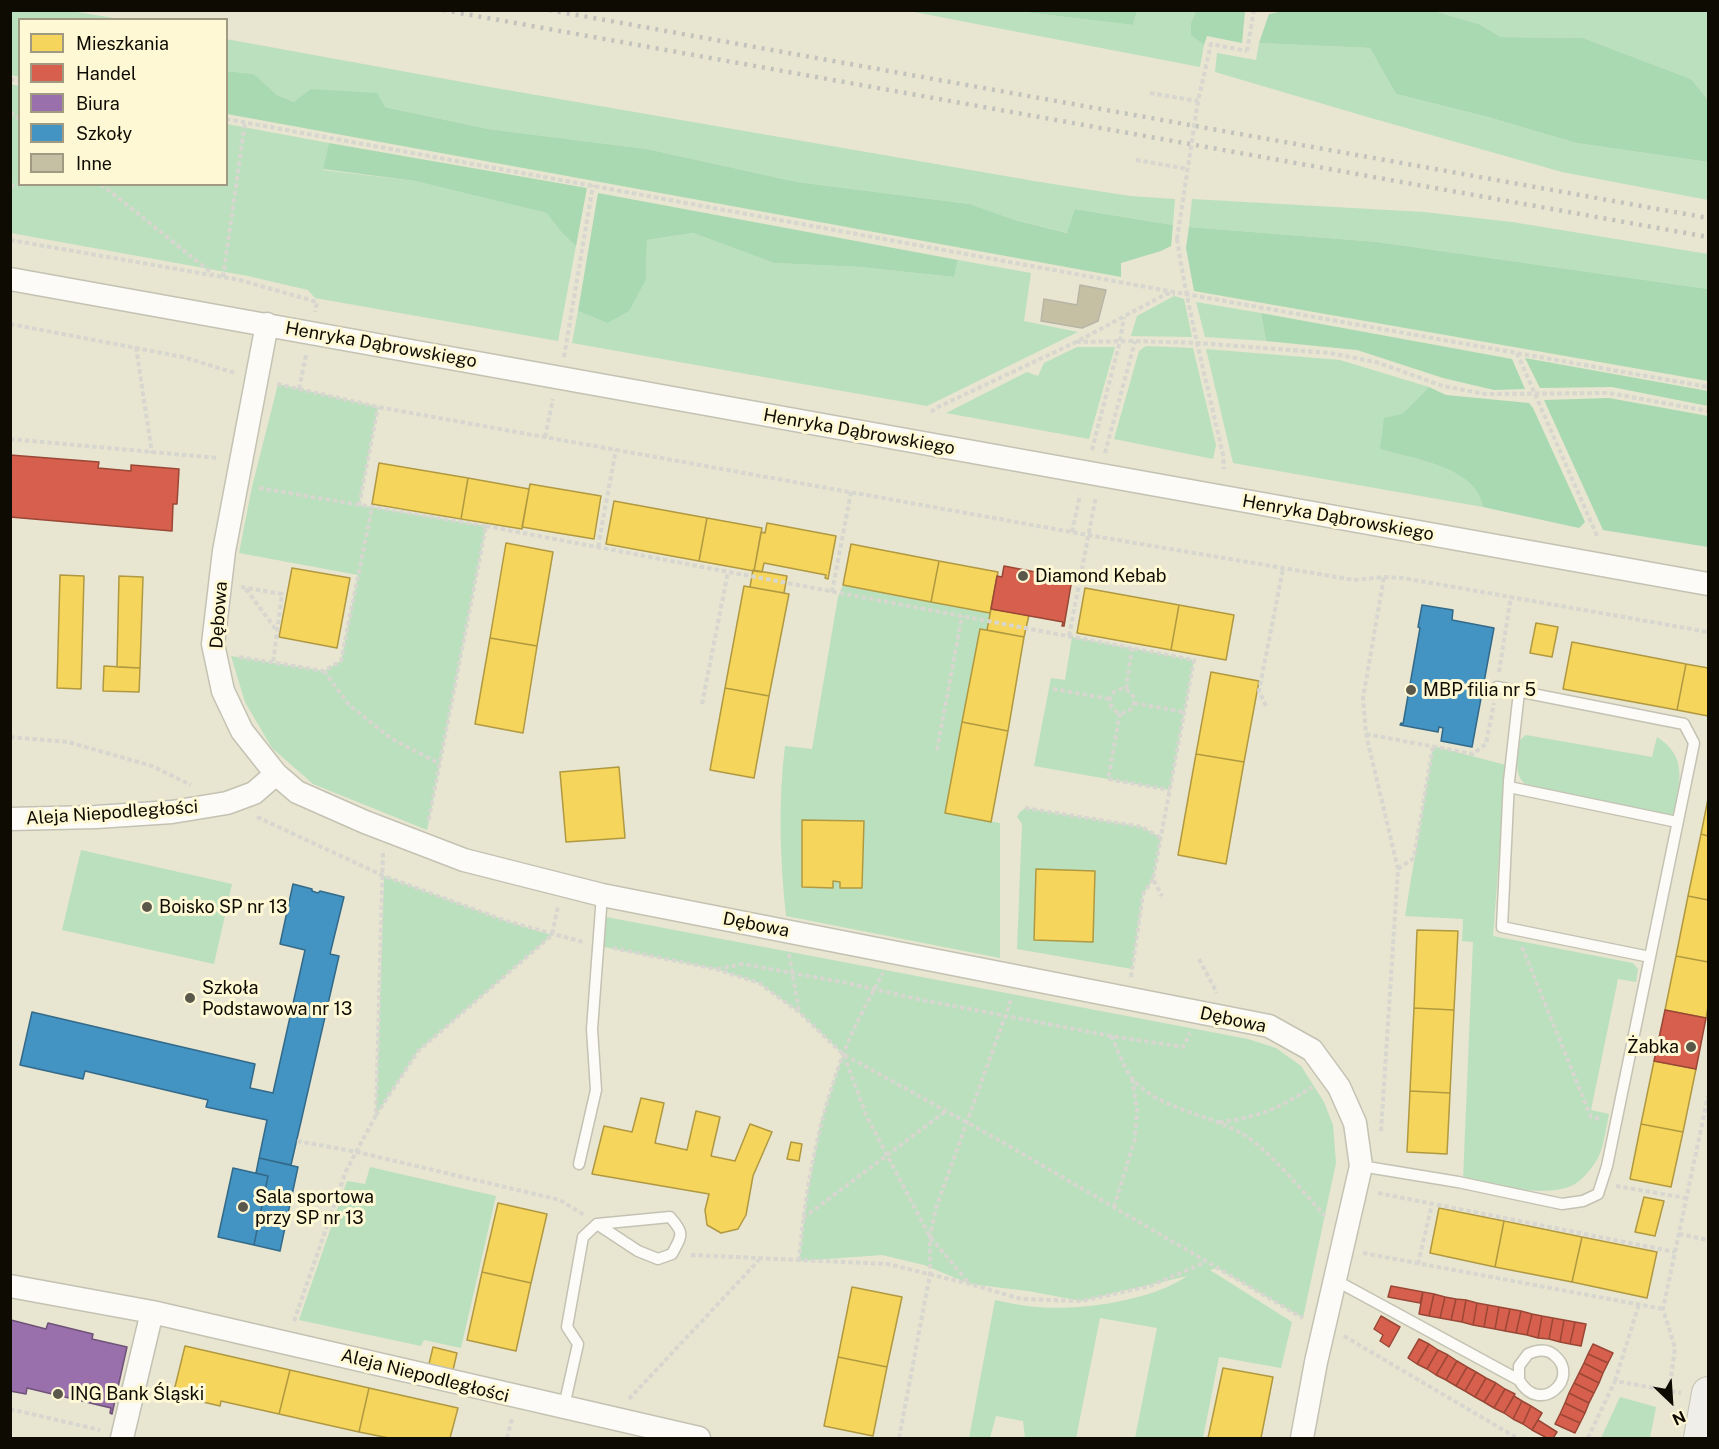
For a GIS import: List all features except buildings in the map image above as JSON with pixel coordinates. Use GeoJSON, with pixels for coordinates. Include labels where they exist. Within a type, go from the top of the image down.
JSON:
{"type":"FeatureCollection","features":[{"type":"Feature","properties":{"kind":"street","name":"Henryka Dąbrowskiego"},"geometry":{"type":"LineString","coordinates":[[10,279],[1708,584]]}},
{"type":"Feature","properties":{"kind":"street","name":"Dębowa"},"geometry":{"type":"LineString","coordinates":[[267,324],[268,382],[224,551],[213,644],[223,691],[242,731],[276,774],[297,792],[365,822],[454,856],[601,905],[1269,1026],[1312,1050],[1340,1087],[1355,1123],[1368,1167],[1335,1280],[1302,1438]]}},
{"type":"Feature","properties":{"kind":"street","name":"Aleja Niepodległości"},"geometry":{"type":"LineString","coordinates":[[10,819],[96,818],[172,812],[227,803],[254,793],[276,774]]}},
{"type":"Feature","properties":{"kind":"street","name":"Aleja Niepodległości"},"geometry":{"type":"LineString","coordinates":[[10,1286],[152,1312],[287,1342],[516,1398],[564,1406],[610,1419],[699,1438]]}},
{"type":"Feature","properties":{"kind":"street"},"geometry":{"type":"LineString","coordinates":[[122,1437],[152,1312]]}},
{"type":"Feature","properties":{"kind":"street"},"geometry":{"type":"LineString","coordinates":[[1700,1438],[1708,1393]]}},
{"type":"Feature","properties":{"kind":"lane"},"geometry":{"type":"LineString","coordinates":[[1368,1167],[1458,1182],[1563,1204],[1583,1201],[1598,1194],[1607,1166],[1694,743],[1684,724],[1497,687]]}},
{"type":"Feature","properties":{"kind":"lane"},"geometry":{"type":"LineString","coordinates":[[1519,692],[1509,787],[1502,927],[1650,957]]}},
{"type":"Feature","properties":{"kind":"lane"},"geometry":{"type":"LineString","coordinates":[[1509,787],[1677,822]]}},
{"type":"Feature","properties":{"kind":"lane"},"geometry":{"type":"LineString","coordinates":[[579,1164],[596,1090],[592,1029],[601,905]]}},
{"type":"Feature","properties":{"kind":"lane"},"geometry":{"type":"LineString","coordinates":[[564,1406],[578,1344],[567,1327],[583,1237],[597,1224],[670,1217],[680,1229],[681,1238],[672,1254],[658,1259],[638,1251],[597,1224]]}},
{"type":"Feature","properties":{"kind":"lane"},"geometry":{"type":"LineString","coordinates":[[1335,1280],[1519,1380],[1528,1392],[1541,1396],[1555,1391],[1563,1377],[1561,1363],[1550,1352],[1542,1350],[1528,1354],[1519,1366],[1519,1380]]}},
{"type":"Feature","properties":{"kind":"path"},"geometry":{"type":"LineString","coordinates":[[1224,469],[1223,455],[1185,294],[1176,239],[1198,101],[1211,44],[1247,51],[1254,10]]}},
{"type":"Feature","properties":{"kind":"path"},"geometry":{"type":"LineString","coordinates":[[10,88],[11,80]]}},
{"type":"Feature","properties":{"kind":"path"},"geometry":{"type":"LineString","coordinates":[[1150,93],[1198,101]]}},
{"type":"Feature","properties":{"kind":"path"},"geometry":{"type":"LineString","coordinates":[[228,119],[1708,387]]}},
{"type":"Feature","properties":{"kind":"path"},"geometry":{"type":"LineString","coordinates":[[223,277],[244,123]]}},
{"type":"Feature","properties":{"kind":"path"},"geometry":{"type":"LineString","coordinates":[[1136,160],[1188,169]]}},
{"type":"Feature","properties":{"kind":"path"},"geometry":{"type":"LineString","coordinates":[[545,437],[567,346],[593,185]]}},
{"type":"Feature","properties":{"kind":"path"},"geometry":{"type":"LineString","coordinates":[[103,186],[214,275]]}},
{"type":"Feature","properties":{"kind":"path"},"geometry":{"type":"LineString","coordinates":[[10,240],[214,275],[317,302]]}},
{"type":"Feature","properties":{"kind":"path"},"geometry":{"type":"LineString","coordinates":[[931,412],[1076,342],[1166,294],[1185,294]]}},
{"type":"Feature","properties":{"kind":"path"},"geometry":{"type":"LineString","coordinates":[[1069,636],[1088,535],[1093,475],[1124,317]]}},
{"type":"Feature","properties":{"kind":"path"},"geometry":{"type":"LineString","coordinates":[[10,324],[183,357],[268,382],[378,407],[1283,569],[1354,580],[1403,578],[1708,632]]}},
{"type":"Feature","properties":{"kind":"path"},"geometry":{"type":"LineString","coordinates":[[1072,532],[1106,447],[1135,341]]}},
{"type":"Feature","properties":{"kind":"path"},"geometry":{"type":"LineString","coordinates":[[1076,342],[1198,343],[1330,353],[1376,362],[1443,386],[1485,394],[1610,393],[1708,411]]}},
{"type":"Feature","properties":{"kind":"path"},"geometry":{"type":"LineString","coordinates":[[136,347],[152,453]]}},
{"type":"Feature","properties":{"kind":"path"},"geometry":{"type":"LineString","coordinates":[[1516,352],[1598,538]]}},
{"type":"Feature","properties":{"kind":"path"},"geometry":{"type":"LineString","coordinates":[[268,382],[276,396]]}},
{"type":"Feature","properties":{"kind":"path"},"geometry":{"type":"LineString","coordinates":[[359,505],[378,407]]}},
{"type":"Feature","properties":{"kind":"path"},"geometry":{"type":"LineString","coordinates":[[10,440],[219,458]]}},
{"type":"Feature","properties":{"kind":"path"},"geometry":{"type":"LineString","coordinates":[[598,547],[616,450]]}},
{"type":"Feature","properties":{"kind":"path"},"geometry":{"type":"LineString","coordinates":[[252,487],[486,526],[1194,660],[1153,879],[1143,894],[1131,981]]}},
{"type":"Feature","properties":{"kind":"path"},"geometry":{"type":"LineString","coordinates":[[832,592],[851,492]]}},
{"type":"Feature","properties":{"kind":"path"},"geometry":{"type":"LineString","coordinates":[[231,656],[324,671],[341,661],[372,507]]}},
{"type":"Feature","properties":{"kind":"path"},"geometry":{"type":"LineString","coordinates":[[427,830],[486,526]]}},
{"type":"Feature","properties":{"kind":"path"},"geometry":{"type":"LineString","coordinates":[[1266,706],[1259,691],[1283,569]]}},
{"type":"Feature","properties":{"kind":"path"},"geometry":{"type":"LineString","coordinates":[[702,704],[728,572]]}},
{"type":"Feature","properties":{"kind":"path"},"geometry":{"type":"LineString","coordinates":[[1368,1167],[1380,1153],[1398,869],[1366,734],[1363,698],[1384,577]]}},
{"type":"Feature","properties":{"kind":"path"},"geometry":{"type":"LineString","coordinates":[[233,586],[282,594],[273,663]]}},
{"type":"Feature","properties":{"kind":"path"},"geometry":{"type":"LineString","coordinates":[[245,588],[277,632]]}},
{"type":"Feature","properties":{"kind":"path"},"geometry":{"type":"LineString","coordinates":[[1366,734],[1473,754],[1486,744],[1511,596]]}},
{"type":"Feature","properties":{"kind":"path"},"geometry":{"type":"LineString","coordinates":[[937,750],[962,616]]}},
{"type":"Feature","properties":{"kind":"path"},"geometry":{"type":"LineString","coordinates":[[1126,689],[1132,648]]}},
{"type":"Feature","properties":{"kind":"path"},"geometry":{"type":"LineString","coordinates":[[324,671],[349,705],[392,739],[440,764]]}},
{"type":"Feature","properties":{"kind":"path"},"geometry":{"type":"LineString","coordinates":[[1053,689],[1110,699]]}},
{"type":"Feature","properties":{"kind":"path"},"geometry":{"type":"LineString","coordinates":[[1126,689],[1133,696],[1134,703],[1131,710],[1120,713],[1112,708],[1110,699],[1114,692],[1126,689]]}},
{"type":"Feature","properties":{"kind":"path"},"geometry":{"type":"LineString","coordinates":[[1134,703],[1184,712]]}},
{"type":"Feature","properties":{"kind":"path"},"geometry":{"type":"LineString","coordinates":[[1120,713],[1108,779],[1170,790]]}},
{"type":"Feature","properties":{"kind":"path"},"geometry":{"type":"LineString","coordinates":[[10,737],[68,742],[152,766],[384,876],[506,921],[599,946],[716,969],[759,983],[799,1012],[843,1054],[966,1122],[1302,1318]]}},
{"type":"Feature","properties":{"kind":"path"},"geometry":{"type":"LineString","coordinates":[[1398,869],[1413,858],[1433,746]]}},
{"type":"Feature","properties":{"kind":"path"},"geometry":{"type":"LineString","coordinates":[[1025,808],[1142,827],[1161,838]]}},
{"type":"Feature","properties":{"kind":"path"},"geometry":{"type":"LineString","coordinates":[[373,847],[394,855]]}},
{"type":"Feature","properties":{"kind":"path"},"geometry":{"type":"LineString","coordinates":[[376,1115],[383,852]]}},
{"type":"Feature","properties":{"kind":"path"},"geometry":{"type":"LineString","coordinates":[[1153,879],[1162,896]]}},
{"type":"Feature","properties":{"kind":"path"},"geometry":{"type":"LineString","coordinates":[[287,1342],[346,1171],[376,1115],[418,1051],[552,935],[558,905],[601,905]]}},
{"type":"Feature","properties":{"kind":"path"},"geometry":{"type":"LineString","coordinates":[[1524,932],[1522,948],[1591,1117],[1616,1122]]}},
{"type":"Feature","properties":{"kind":"path"},"geometry":{"type":"LineString","coordinates":[[799,953],[788,951],[799,1012]]}},
{"type":"Feature","properties":{"kind":"path"},"geometry":{"type":"LineString","coordinates":[[1199,959],[1219,997],[1208,995]]}},
{"type":"Feature","properties":{"kind":"path"},"geometry":{"type":"LineString","coordinates":[[716,969],[743,964],[1111,1036],[1183,1047],[1193,1027]]}},
{"type":"Feature","properties":{"kind":"path"},"geometry":{"type":"LineString","coordinates":[[800,1261],[803,1218],[821,1121],[843,1054],[884,970],[874,968]]}},
{"type":"Feature","properties":{"kind":"path"},"geometry":{"type":"LineString","coordinates":[[899,1438],[930,1274],[930,1237],[936,1208],[1013,994]]}},
{"type":"Feature","properties":{"kind":"path"},"geometry":{"type":"LineString","coordinates":[[1111,1036],[1132,1078],[1137,1109],[1135,1139],[1114,1208]]}},
{"type":"Feature","properties":{"kind":"path"},"geometry":{"type":"LineString","coordinates":[[843,1054],[866,1115],[930,1237],[970,1284]]}},
{"type":"Feature","properties":{"kind":"path"},"geometry":{"type":"LineString","coordinates":[[1307,1076],[1319,1094]]}},
{"type":"Feature","properties":{"kind":"path"},"geometry":{"type":"LineString","coordinates":[[1132,1078],[1176,1108],[1218,1122],[1250,1139],[1325,1216]]}},
{"type":"Feature","properties":{"kind":"path"},"geometry":{"type":"LineString","coordinates":[[1218,1122],[1240,1120],[1263,1114],[1284,1105],[1314,1086]]}},
{"type":"Feature","properties":{"kind":"path"},"geometry":{"type":"LineString","coordinates":[[1615,1381],[1670,1391],[1675,1348],[1663,1308],[1708,1096]]}},
{"type":"Feature","properties":{"kind":"path"},"geometry":{"type":"LineString","coordinates":[[803,1218],[946,1111]]}},
{"type":"Feature","properties":{"kind":"path"},"geometry":{"type":"LineString","coordinates":[[297,1141],[357,1152],[561,1200],[597,1224]]}},
{"type":"Feature","properties":{"kind":"path"},"geometry":{"type":"LineString","coordinates":[[1602,1183],[1686,1198]]}},
{"type":"Feature","properties":{"kind":"path"},"geometry":{"type":"LineString","coordinates":[[1371,1192],[1675,1252]]}},
{"type":"Feature","properties":{"kind":"path"},"geometry":{"type":"LineString","coordinates":[[1418,1264],[1432,1204]]}},
{"type":"Feature","properties":{"kind":"path"},"geometry":{"type":"LineString","coordinates":[[1322,1226],[1327,1205]]}},
{"type":"Feature","properties":{"kind":"path"},"geometry":{"type":"LineString","coordinates":[[1679,1234],[1708,1240]]}},
{"type":"Feature","properties":{"kind":"path"},"geometry":{"type":"LineString","coordinates":[[1360,1253],[1663,1308]]}},
{"type":"Feature","properties":{"kind":"path"},"geometry":{"type":"LineString","coordinates":[[672,1254],[888,1263],[1021,1299],[1082,1301],[1150,1287],[1207,1262]]}},
{"type":"Feature","properties":{"kind":"path"},"geometry":{"type":"LineString","coordinates":[[610,1419],[759,1259]]}},
{"type":"Feature","properties":{"kind":"path"},"geometry":{"type":"LineString","coordinates":[[1588,1438],[1615,1381],[1639,1304]]}},
{"type":"Feature","properties":{"kind":"path"},"geometry":{"type":"LineString","coordinates":[[1300,1329],[1305,1306]]}},
{"type":"Feature","properties":{"kind":"path"},"geometry":{"type":"LineString","coordinates":[[1344,1336],[1517,1438]]}},
{"type":"Feature","properties":{"kind":"path"},"geometry":{"type":"LineString","coordinates":[[10,1409],[122,1437]]}},
{"type":"Feature","properties":{"kind":"green space"},"geometry":{"type":"Polygon","coordinates":[[[1137,10],[1133,25],[1016,11],[1137,10]]]}},
{"type":"Feature","properties":{"kind":"green space"},"geometry":{"type":"Polygon","coordinates":[[[10,11],[71,11],[114,18],[18,18],[18,77],[11,75],[10,11]]]}},
{"type":"Feature","properties":{"kind":"green space"},"geometry":{"type":"Polygon","coordinates":[[[909,11],[1016,11],[1133,25],[1137,11],[1196,11],[1191,23],[1192,35],[1204,45],[1200,67],[909,11]]]}},
{"type":"Feature","properties":{"kind":"green space"},"geometry":{"type":"Polygon","coordinates":[[[1196,11],[1245,11],[1242,43],[1207,36],[1204,45],[1191,35],[1191,23],[1196,11]]]}},
{"type":"Feature","properties":{"kind":"green space"},"geometry":{"type":"Polygon","coordinates":[[[1283,11],[1434,11],[1479,24],[1501,37],[1583,38],[1691,79],[1708,100],[1708,162],[1576,143],[1488,117],[1396,94],[1370,48],[1259,43],[1269,14],[1283,11]]]}},
{"type":"Feature","properties":{"kind":"green space"},"geometry":{"type":"Polygon","coordinates":[[[1434,11],[1708,11],[1708,100],[1691,79],[1583,38],[1501,37],[1479,24],[1434,11]]]}},
{"type":"Feature","properties":{"kind":"green space"},"geometry":{"type":"Polygon","coordinates":[[[228,39],[1040,182],[1130,196],[1175,199],[1173,225],[1076,209],[1068,233],[1015,220],[970,204],[797,182],[647,149],[488,129],[385,107],[294,102],[277,95],[254,74],[228,71],[228,39]]]}},
{"type":"Feature","properties":{"kind":"green space"},"geometry":{"type":"Polygon","coordinates":[[[1259,43],[1370,48],[1396,94],[1488,117],[1576,143],[1708,162],[1708,200],[1562,172],[1215,72],[1217,53],[1256,60],[1259,43]]]}},
{"type":"Feature","properties":{"kind":"green space"},"geometry":{"type":"Polygon","coordinates":[[[228,71],[254,74],[277,95],[294,102],[311,89],[377,93],[385,107],[488,129],[647,149],[797,182],[970,204],[1015,220],[1067,233],[1075,209],[1173,225],[1171,246],[1121,263],[1121,277],[228,114],[228,71]]]}},
{"type":"Feature","properties":{"kind":"green space"},"geometry":{"type":"Polygon","coordinates":[[[10,84],[18,86],[18,186],[228,186],[228,124],[329,143],[323,170],[415,181],[548,213],[562,233],[576,246],[558,341],[315,298],[308,290],[248,276],[11,233],[10,84]]]}},
{"type":"Feature","properties":{"kind":"green space"},"geometry":{"type":"Polygon","coordinates":[[[329,143],[587,188],[576,246],[562,233],[547,213],[415,181],[323,169],[329,143]]]}},
{"type":"Feature","properties":{"kind":"green space"},"geometry":{"type":"Polygon","coordinates":[[[598,193],[958,260],[954,277],[860,267],[774,263],[693,233],[647,240],[646,279],[629,311],[607,323],[578,311],[598,193]]]}},
{"type":"Feature","properties":{"kind":"green space"},"geometry":{"type":"Polygon","coordinates":[[[1192,199],[1424,212],[1512,222],[1708,254],[1708,289],[1378,242],[1189,227],[1192,199]]]}},
{"type":"Feature","properties":{"kind":"green space"},"geometry":{"type":"Polygon","coordinates":[[[1189,227],[1378,242],[1708,289],[1708,381],[1194,291],[1186,248],[1189,227]]]}},
{"type":"Feature","properties":{"kind":"green space"},"geometry":{"type":"Polygon","coordinates":[[[693,233],[774,263],[860,267],[954,277],[958,260],[1031,273],[1024,321],[1078,332],[927,406],[572,343],[578,311],[607,323],[646,279],[647,240],[693,233]]]}},
{"type":"Feature","properties":{"kind":"green space"},"geometry":{"type":"Polygon","coordinates":[[[1174,296],[1184,299],[1192,337],[1131,336],[1137,316],[1174,296]]]}},
{"type":"Feature","properties":{"kind":"green space"},"geometry":{"type":"Polygon","coordinates":[[[1196,302],[1261,313],[1266,341],[1205,337],[1196,302]]]}},
{"type":"Feature","properties":{"kind":"green space"},"geometry":{"type":"Polygon","coordinates":[[[1261,313],[1512,359],[1525,389],[1494,390],[1443,378],[1357,350],[1266,341],[1261,313]]]}},
{"type":"Feature","properties":{"kind":"green space"},"geometry":{"type":"Polygon","coordinates":[[[1146,346],[1193,348],[1216,445],[1213,459],[1114,439],[1139,351],[1146,346]]]}},
{"type":"Feature","properties":{"kind":"green space"},"geometry":{"type":"Polygon","coordinates":[[[1077,347],[1115,347],[1089,439],[946,413],[1027,372],[1038,376],[1044,363],[1077,347]]]}},
{"type":"Feature","properties":{"kind":"green space"},"geometry":{"type":"Polygon","coordinates":[[[1206,349],[1340,360],[1429,387],[1402,414],[1380,449],[1426,461],[1456,474],[1469,482],[1478,493],[1483,507],[1233,463],[1206,349]]]}},
{"type":"Feature","properties":{"kind":"green space"},"geometry":{"type":"Polygon","coordinates":[[[1525,358],[1708,391],[1708,406],[1612,387],[1540,388],[1525,358]]]}},
{"type":"Feature","properties":{"kind":"green space"},"geometry":{"type":"Polygon","coordinates":[[[278,384],[378,407],[359,505],[486,526],[427,830],[313,784],[272,748],[245,702],[231,656],[324,671],[341,661],[358,575],[239,553],[252,487],[278,384]]]}},
{"type":"Feature","properties":{"kind":"green space"},"geometry":{"type":"Polygon","coordinates":[[[1429,387],[1446,395],[1529,403],[1585,522],[1579,528],[1483,507],[1478,493],[1469,482],[1456,474],[1426,461],[1380,449],[1384,418],[1402,414],[1429,387]]]}},
{"type":"Feature","properties":{"kind":"green space"},"geometry":{"type":"Polygon","coordinates":[[[1609,398],[1708,416],[1708,547],[1603,530],[1544,400],[1609,398]]]}},
{"type":"Feature","properties":{"kind":"green space"},"geometry":{"type":"Polygon","coordinates":[[[843,585],[990,613],[987,630],[980,630],[945,812],[1000,823],[1000,958],[786,916],[781,831],[781,788],[785,746],[812,749],[838,597],[843,585]]]}},
{"type":"Feature","properties":{"kind":"green space"},"geometry":{"type":"Polygon","coordinates":[[[1072,637],[1194,660],[1170,790],[1034,766],[1051,678],[1065,680],[1072,637]]]}},
{"type":"Feature","properties":{"kind":"green space"},"geometry":{"type":"Polygon","coordinates":[[[1526,735],[1652,757],[1657,737],[1674,753],[1678,762],[1679,782],[1674,816],[1525,784],[1519,775],[1517,764],[1520,740],[1526,735]]]}},
{"type":"Feature","properties":{"kind":"green space"},"geometry":{"type":"Polygon","coordinates":[[[1433,746],[1506,765],[1493,936],[1633,963],[1638,969],[1636,982],[1618,979],[1591,1110],[1609,1114],[1600,1153],[1587,1174],[1573,1185],[1561,1189],[1533,1191],[1463,1179],[1473,942],[1462,941],[1463,919],[1405,916],[1433,746]]]}},
{"type":"Feature","properties":{"kind":"green space"},"geometry":{"type":"Polygon","coordinates":[[[1025,808],[1142,827],[1161,838],[1153,879],[1143,894],[1132,969],[1017,949],[1022,824],[1017,817],[1025,808]]]}},
{"type":"Feature","properties":{"kind":"green space","name":"Boisko SP nr 13"},"geometry":{"type":"Polygon","coordinates":[[[81,850],[232,884],[214,964],[62,930],[81,850]]]}},
{"type":"Feature","properties":{"kind":"green space"},"geometry":{"type":"Polygon","coordinates":[[[384,876],[506,921],[552,935],[418,1051],[376,1115],[384,876]]]}},
{"type":"Feature","properties":{"kind":"green space"},"geometry":{"type":"Polygon","coordinates":[[[601,916],[1248,1039],[1276,1048],[1301,1066],[1324,1102],[1333,1125],[1336,1163],[1303,1318],[1217,1268],[1210,1270],[1292,1322],[1281,1368],[1219,1357],[1203,1438],[1135,1438],[1157,1328],[1100,1318],[1076,1438],[1025,1438],[1023,1421],[996,1416],[990,1438],[969,1438],[995,1300],[1037,1307],[1093,1306],[1154,1292],[1187,1276],[1081,1301],[1028,1291],[970,1284],[924,1265],[882,1255],[799,1261],[806,1201],[821,1121],[843,1054],[799,1012],[759,983],[716,969],[599,946],[601,916]]]}},
{"type":"Feature","properties":{"kind":"green space"},"geometry":{"type":"Polygon","coordinates":[[[370,1167],[496,1196],[461,1348],[424,1340],[421,1346],[299,1320],[347,1181],[365,1184],[370,1167]]]}},
{"type":"Feature","properties":{"kind":"green space"},"geometry":{"type":"Polygon","coordinates":[[[1620,1397],[1656,1407],[1650,1438],[1601,1438],[1620,1397]]]}},
{"type":"Feature","properties":{"kind":"railway"},"geometry":{"type":"LineString","coordinates":[[443,10],[1708,237]]}},
{"type":"Feature","properties":{"kind":"railway"},"geometry":{"type":"LineString","coordinates":[[549,10],[1708,218]]}},
{"type":"Feature","properties":{"kind":"place","name":"Diamond Kebab"},"geometry":{"type":"Point","coordinates":[1023,576]}},
{"type":"Feature","properties":{"kind":"place","name":"MBP filia nr 5"},"geometry":{"type":"Point","coordinates":[1411,690]}},
{"type":"Feature","properties":{"kind":"place","name":"Boisko SP nr 13"},"geometry":{"type":"Point","coordinates":[147,907]}},
{"type":"Feature","properties":{"kind":"place","name":"Szkoła Podstawowa nr 13"},"geometry":{"type":"Point","coordinates":[190,998]}},
{"type":"Feature","properties":{"kind":"place","name":"Żabka"},"geometry":{"type":"Point","coordinates":[1691,1047]}},
{"type":"Feature","properties":{"kind":"place","name":"Sala sportowa przy SP nr 13"},"geometry":{"type":"Point","coordinates":[243,1207]}},
{"type":"Feature","properties":{"kind":"place","name":"ING Bank Śląski"},"geometry":{"type":"Point","coordinates":[58,1394]}}]}
